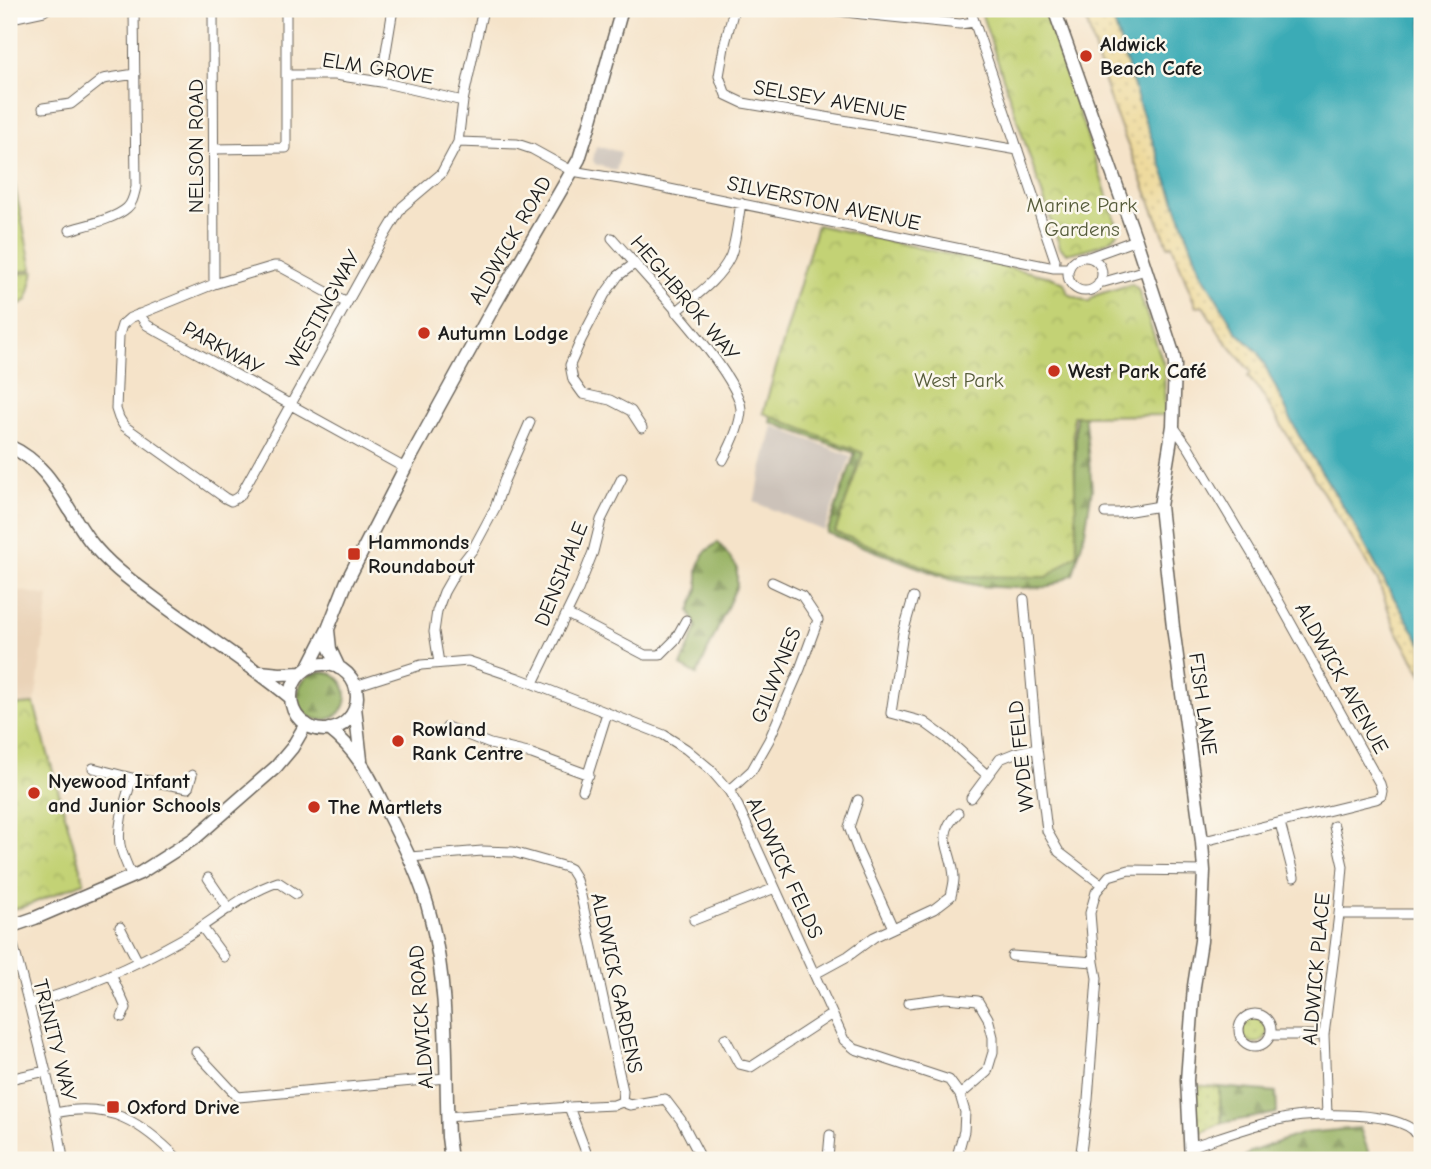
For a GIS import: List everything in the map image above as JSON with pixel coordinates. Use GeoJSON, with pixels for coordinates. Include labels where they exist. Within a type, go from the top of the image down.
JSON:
{"type":"FeatureCollection","features":[{"type":"Feature","properties":{"kind":"street"},"geometry":{"type":"LineString","coordinates":[[16,17],[47,9]]}},
{"type":"Feature","properties":{"kind":"street"},"geometry":{"type":"LineString","coordinates":[[70,230],[119,214],[129,207],[134,197],[134,9]]}},
{"type":"Feature","properties":{"kind":"street","name":"NELSON ROAD"},"geometry":{"type":"LineString","coordinates":[[213,9],[214,284]]}},
{"type":"Feature","properties":{"kind":"street"},"geometry":{"type":"LineString","coordinates":[[214,149],[286,148],[286,9]]}},
{"type":"Feature","properties":{"kind":"street"},"geometry":{"type":"LineString","coordinates":[[381,82],[393,9]]}},
{"type":"Feature","properties":{"kind":"street"},"geometry":{"type":"LineString","coordinates":[[458,142],[463,101],[483,9]]}},
{"type":"Feature","properties":{"kind":"street","name":"ALDWICK ROAD"},"geometry":{"type":"LineString","coordinates":[[304,671],[328,629],[347,581],[405,468],[583,150],[622,9]]}},
{"type":"Feature","properties":{"kind":"street","name":"SELSEY AVENUE"},"geometry":{"type":"LineString","coordinates":[[734,9],[719,76],[726,95],[743,103],[1018,150]]}},
{"type":"Feature","properties":{"kind":"street"},"geometry":{"type":"LineString","coordinates":[[822,9],[960,24],[974,22]]}},
{"type":"Feature","properties":{"kind":"street"},"geometry":{"type":"LineString","coordinates":[[970,9],[1055,260],[1054,268]]}},
{"type":"Feature","properties":{"kind":"street","name":"FISH LANE"},"geometry":{"type":"LineString","coordinates":[[1054,9],[1136,240],[1175,364],[1173,426],[1160,506],[1204,871],[1201,941],[1194,986],[1187,1080],[1191,1154]]}},
{"type":"Feature","properties":{"kind":"street"},"geometry":{"type":"LineString","coordinates":[[43,108],[71,104],[103,79],[135,74]]}},
{"type":"Feature","properties":{"kind":"street","name":"ELM GROVE"},"geometry":{"type":"LineString","coordinates":[[287,75],[335,75],[381,82],[463,101]]}},
{"type":"Feature","properties":{"kind":"street","name":"SILVERSTON AVENUE"},"geometry":{"type":"LineString","coordinates":[[458,142],[517,144],[572,171],[1054,268],[1069,268]]}},
{"type":"Feature","properties":{"kind":"street","name":"WESTINGWAY"},"geometry":{"type":"LineString","coordinates":[[139,314],[122,325],[120,335],[116,409],[119,418],[124,426],[231,501],[240,496],[402,207],[441,174],[458,142]]}},
{"type":"Feature","properties":{"kind":"street"},"geometry":{"type":"LineString","coordinates":[[676,312],[725,267],[731,255],[741,203]]}},
{"type":"Feature","properties":{"kind":"street","name":"HEGHBROK WAY"},"geometry":{"type":"LineString","coordinates":[[612,237],[708,349],[733,385],[741,409],[734,438],[723,460]]}},
{"type":"Feature","properties":{"kind":"street"},"geometry":{"type":"LineString","coordinates":[[1088,257],[1100,267],[1101,277],[1096,286],[1086,290],[1076,288],[1069,279],[1069,268],[1075,260],[1136,240]]}},
{"type":"Feature","properties":{"kind":"street"},"geometry":{"type":"LineString","coordinates":[[634,264],[618,276],[605,294],[570,365],[573,380],[583,394],[610,400],[631,411],[642,428]]}},
{"type":"Feature","properties":{"kind":"street"},"geometry":{"type":"LineString","coordinates":[[139,314],[214,284],[279,266],[347,303]]}},
{"type":"Feature","properties":{"kind":"street"},"geometry":{"type":"LineString","coordinates":[[1099,282],[1146,270]]}},
{"type":"Feature","properties":{"kind":"street","name":"PARKWAY"},"geometry":{"type":"LineString","coordinates":[[139,314],[147,325],[159,332],[405,468]]}},
{"type":"Feature","properties":{"kind":"street"},"geometry":{"type":"LineString","coordinates":[[439,663],[434,632],[437,611],[444,592],[473,549],[495,508],[530,422]]}},
{"type":"Feature","properties":{"kind":"street","name":"ALDWICK AVENUE"},"geometry":{"type":"LineString","coordinates":[[1173,426],[1264,573],[1382,791],[1381,796],[1376,799],[1208,840]]}},
{"type":"Feature","properties":{"kind":"street"},"geometry":{"type":"LineString","coordinates":[[10,449],[29,457],[42,468],[91,541],[109,562],[291,698]]}},
{"type":"Feature","properties":{"kind":"street","name":"DENSIHALE"},"geometry":{"type":"LineString","coordinates":[[533,683],[578,590],[593,552],[601,520],[622,478]]}},
{"type":"Feature","properties":{"kind":"street"},"geometry":{"type":"LineString","coordinates":[[1105,513],[1160,506]]}},
{"type":"Feature","properties":{"kind":"street","name":"GILWYNES"},"geometry":{"type":"LineString","coordinates":[[729,791],[752,770],[769,740],[818,620],[802,596],[772,582]]}},
{"type":"Feature","properties":{"kind":"street"},"geometry":{"type":"LineString","coordinates":[[891,713],[903,633],[913,598]]}},
{"type":"Feature","properties":{"kind":"street","name":"WYDE FELD"},"geometry":{"type":"LineString","coordinates":[[1024,599],[1047,831],[1059,852],[1102,885]]}},
{"type":"Feature","properties":{"kind":"street"},"geometry":{"type":"LineString","coordinates":[[566,614],[645,655],[660,655],[675,640],[686,620]]}},
{"type":"Feature","properties":{"kind":"street"},"geometry":{"type":"LineString","coordinates":[[328,629],[330,649],[339,668]]}},
{"type":"Feature","properties":{"kind":"street","name":"ALDWICK FELDS"},"geometry":{"type":"LineString","coordinates":[[355,686],[421,665],[468,661],[533,683],[664,735],[687,749],[710,769],[738,806],[844,1040],[855,1049],[949,1080],[960,1094]]}},
{"type":"Feature","properties":{"kind":"street"},"geometry":{"type":"LineString","coordinates":[[259,672],[280,674],[304,671],[324,664],[334,665],[350,677],[357,697],[355,707],[361,761]]}},
{"type":"Feature","properties":{"kind":"street"},"geometry":{"type":"LineString","coordinates":[[304,671],[292,688],[291,698],[298,718],[306,724],[329,729],[343,723],[355,707]]}},
{"type":"Feature","properties":{"kind":"street"},"geometry":{"type":"LineString","coordinates":[[879,708],[924,722],[988,775]]}},
{"type":"Feature","properties":{"kind":"street"},"geometry":{"type":"LineString","coordinates":[[583,790],[607,713]]}},
{"type":"Feature","properties":{"kind":"street"},"geometry":{"type":"LineString","coordinates":[[9,928],[132,877],[195,838],[276,767],[292,748],[306,724]]}},
{"type":"Feature","properties":{"kind":"street"},"geometry":{"type":"LineString","coordinates":[[447,727],[490,744],[532,754],[589,775]]}},
{"type":"Feature","properties":{"kind":"street"},"geometry":{"type":"LineString","coordinates":[[329,729],[340,737],[361,761]]}},
{"type":"Feature","properties":{"kind":"street"},"geometry":{"type":"LineString","coordinates":[[971,797],[1000,759],[1015,752],[1037,748]]}},
{"type":"Feature","properties":{"kind":"street","name":"ALDWICK ROAD"},"geometry":{"type":"LineString","coordinates":[[361,761],[410,857],[431,918],[443,990],[451,1160]]}},
{"type":"Feature","properties":{"kind":"street"},"geometry":{"type":"LineString","coordinates":[[93,768],[188,788],[192,775]]}},
{"type":"Feature","properties":{"kind":"street"},"geometry":{"type":"LineString","coordinates":[[132,778],[122,814],[120,847],[132,877]]}},
{"type":"Feature","properties":{"kind":"street"},"geometry":{"type":"LineString","coordinates":[[858,800],[849,827],[893,928]]}},
{"type":"Feature","properties":{"kind":"street"},"geometry":{"type":"LineString","coordinates":[[815,974],[848,956],[874,937],[934,909],[951,896],[954,878],[945,834],[948,822],[958,813]]}},
{"type":"Feature","properties":{"kind":"street"},"geometry":{"type":"LineString","coordinates":[[1280,823],[1294,877]]}},
{"type":"Feature","properties":{"kind":"street","name":"ALDWICK PLACE"},"geometry":{"type":"LineString","coordinates":[[1327,1115],[1324,1035],[1343,866],[1334,826]]}},
{"type":"Feature","properties":{"kind":"street","name":"ALDWICK GARDENS"},"geometry":{"type":"LineString","coordinates":[[410,857],[482,851],[513,852],[566,867],[572,872],[581,896],[595,954],[623,1091],[622,1102]]}},
{"type":"Feature","properties":{"kind":"street"},"geometry":{"type":"LineString","coordinates":[[1078,1160],[1089,1087],[1097,978],[1090,914],[1096,892],[1109,876],[1129,870],[1204,871]]}},
{"type":"Feature","properties":{"kind":"street"},"geometry":{"type":"LineString","coordinates":[[208,878],[229,909]]}},
{"type":"Feature","properties":{"kind":"street"},"geometry":{"type":"LineString","coordinates":[[29,1004],[138,962],[183,939],[260,888],[278,882],[296,894]]}},
{"type":"Feature","properties":{"kind":"street"},"geometry":{"type":"LineString","coordinates":[[694,920],[775,888]]}},
{"type":"Feature","properties":{"kind":"street"},"geometry":{"type":"LineString","coordinates":[[1339,914],[1422,912]]}},
{"type":"Feature","properties":{"kind":"street"},"geometry":{"type":"LineString","coordinates":[[120,927],[138,962]]}},
{"type":"Feature","properties":{"kind":"street"},"geometry":{"type":"LineString","coordinates":[[202,927],[225,957]]}},
{"type":"Feature","properties":{"kind":"street","name":"TRINITY WAY"},"geometry":{"type":"LineString","coordinates":[[9,928],[46,1071],[63,1160]]}},
{"type":"Feature","properties":{"kind":"street"},"geometry":{"type":"LineString","coordinates":[[1012,956],[1094,962]]}},
{"type":"Feature","properties":{"kind":"street"},"geometry":{"type":"LineString","coordinates":[[111,974],[126,1008],[122,1017]]}},
{"type":"Feature","properties":{"kind":"street"},"geometry":{"type":"LineString","coordinates":[[908,1003],[946,998],[978,1001],[988,1018],[993,1037],[993,1052],[987,1072],[960,1094],[965,1112],[964,1131],[956,1160]]}},
{"type":"Feature","properties":{"kind":"street"},"geometry":{"type":"LineString","coordinates":[[725,1038],[739,1064],[751,1067],[832,1014]]}},
{"type":"Feature","properties":{"kind":"street"},"geometry":{"type":"LineString","coordinates":[[1270,1035],[1324,1035]]}},
{"type":"Feature","properties":{"kind":"street"},"geometry":{"type":"LineString","coordinates":[[196,1052],[238,1097],[446,1078]]}},
{"type":"Feature","properties":{"kind":"street"},"geometry":{"type":"LineString","coordinates":[[9,1079],[46,1071]]}},
{"type":"Feature","properties":{"kind":"street"},"geometry":{"type":"LineString","coordinates":[[447,1117],[614,1105],[622,1102],[630,1105],[665,1099],[681,1120],[702,1160]]}},
{"type":"Feature","properties":{"kind":"street"},"geometry":{"type":"LineString","coordinates":[[569,1107],[589,1160]]}},
{"type":"Feature","properties":{"kind":"street"},"geometry":{"type":"LineString","coordinates":[[55,1113],[73,1109],[97,1109],[135,1123],[162,1143],[178,1160]]}},
{"type":"Feature","properties":{"kind":"street"},"geometry":{"type":"LineString","coordinates":[[1191,1154],[1275,1121],[1309,1115],[1351,1115],[1388,1119],[1413,1130],[1421,1137]]}},
{"type":"Feature","properties":{"kind":"street"},"geometry":{"type":"LineString","coordinates":[[829,1160],[830,1135]]}},
{"type":"Feature","properties":{"kind":"shaded area"},"geometry":{"type":"Polygon","coordinates":[[[596,146],[621,152],[616,171],[595,164],[593,160],[596,146]]]}},
{"type":"Feature","properties":{"kind":"shaded area"},"geometry":{"type":"Polygon","coordinates":[[[773,426],[851,456],[824,531],[754,502],[773,426]]]}},
{"type":"Feature","properties":{"kind":"shaded area","name":"Nyewood Infant and Junior Schools"},"geometry":{"type":"Polygon","coordinates":[[[9,587],[49,596],[35,703],[85,882],[58,895],[9,912],[9,587]]]}},
{"type":"Feature","properties":{"kind":"green space","name":"Marine Park Gardens"},"geometry":{"type":"Polygon","coordinates":[[[980,9],[1044,9],[1119,231],[1110,240],[1071,253],[1066,253],[1060,247],[980,9]]]}},
{"type":"Feature","properties":{"kind":"green space"},"geometry":{"type":"Polygon","coordinates":[[[9,158],[32,269],[9,274],[9,158]]]}},
{"type":"Feature","properties":{"kind":"green space","name":"West Park"},"geometry":{"type":"Polygon","coordinates":[[[817,225],[1051,277],[1064,283],[1068,294],[1089,302],[1096,295],[1132,284],[1138,289],[1164,366],[1165,415],[1073,416],[1077,554],[1047,577],[949,576],[835,532],[863,453],[763,413],[817,225]]]}},
{"type":"Feature","properties":{"kind":"green space"},"geometry":{"type":"Polygon","coordinates":[[[34,271],[27,300],[9,310],[9,276],[34,271]]]}},
{"type":"Feature","properties":{"kind":"green space"},"geometry":{"type":"Polygon","coordinates":[[[781,384],[1075,489],[1076,408],[1084,413],[1092,489],[1085,532],[1073,574],[1049,587],[980,586],[949,579],[827,533],[855,453],[770,422],[781,384]]]}},
{"type":"Feature","properties":{"kind":"green space"},"geometry":{"type":"Polygon","coordinates":[[[718,542],[737,567],[737,585],[697,675],[681,666],[697,627],[690,611],[698,589],[698,569],[704,553],[718,542]]]}},
{"type":"Feature","properties":{"kind":"green space"},"geometry":{"type":"Polygon","coordinates":[[[322,672],[339,679],[346,696],[339,713],[322,720],[305,713],[298,696],[305,679],[322,672]]]}},
{"type":"Feature","properties":{"kind":"green space","name":"Nyewood Infant and Junior Schools"},"geometry":{"type":"Polygon","coordinates":[[[34,704],[84,882],[26,906],[9,910],[9,706],[34,704]]]}},
{"type":"Feature","properties":{"kind":"green space"},"geometry":{"type":"Polygon","coordinates":[[[1255,1017],[1264,1021],[1268,1030],[1264,1039],[1255,1043],[1246,1039],[1242,1030],[1246,1021],[1255,1017]]]}},
{"type":"Feature","properties":{"kind":"green space"},"geometry":{"type":"Polygon","coordinates":[[[1191,1085],[1219,1087],[1222,1123],[1196,1135],[1191,1085]]]}},
{"type":"Feature","properties":{"kind":"green space"},"geometry":{"type":"Polygon","coordinates":[[[1219,1087],[1276,1092],[1277,1113],[1222,1123],[1219,1087]]]}},
{"type":"Feature","properties":{"kind":"green space"},"geometry":{"type":"Polygon","coordinates":[[[1360,1128],[1371,1160],[1242,1160],[1250,1152],[1304,1133],[1360,1128]]]}},
{"type":"Feature","properties":{"kind":"sand"},"geometry":{"type":"Polygon","coordinates":[[[1083,9],[1199,9],[1422,538],[1422,674],[1395,628],[1378,581],[1260,391],[1248,377],[1251,372],[1222,337],[1203,306],[1196,307],[1172,245],[1168,246],[1109,98],[1083,9]]]}},
{"type":"Feature","properties":{"kind":"water"},"geometry":{"type":"Polygon","coordinates":[[[1110,9],[1422,9],[1422,645],[1351,519],[1298,434],[1259,353],[1236,331],[1201,272],[1140,107],[1110,9]]]}},
{"type":"Feature","properties":{"kind":"place","name":"Aldwick Beach Cafe"},"geometry":{"type":"Point","coordinates":[1086,56]}},
{"type":"Feature","properties":{"kind":"place","name":"Autumn Lodge"},"geometry":{"type":"Point","coordinates":[424,333]}},
{"type":"Feature","properties":{"kind":"place","name":"West Park Café"},"geometry":{"type":"Point","coordinates":[1054,371]}},
{"type":"Feature","properties":{"kind":"place","name":"Hammonds Roundabout"},"geometry":{"type":"Point","coordinates":[354,554]}},
{"type":"Feature","properties":{"kind":"place","name":"Rowland Rank Centre"},"geometry":{"type":"Point","coordinates":[398,741]}},
{"type":"Feature","properties":{"kind":"place","name":"Nyewood Infant and Junior Schools"},"geometry":{"type":"Point","coordinates":[34,793]}},
{"type":"Feature","properties":{"kind":"place","name":"The Martlets"},"geometry":{"type":"Point","coordinates":[314,807]}},
{"type":"Feature","properties":{"kind":"place","name":"Oxford Drive"},"geometry":{"type":"Point","coordinates":[113,1107]}}]}
